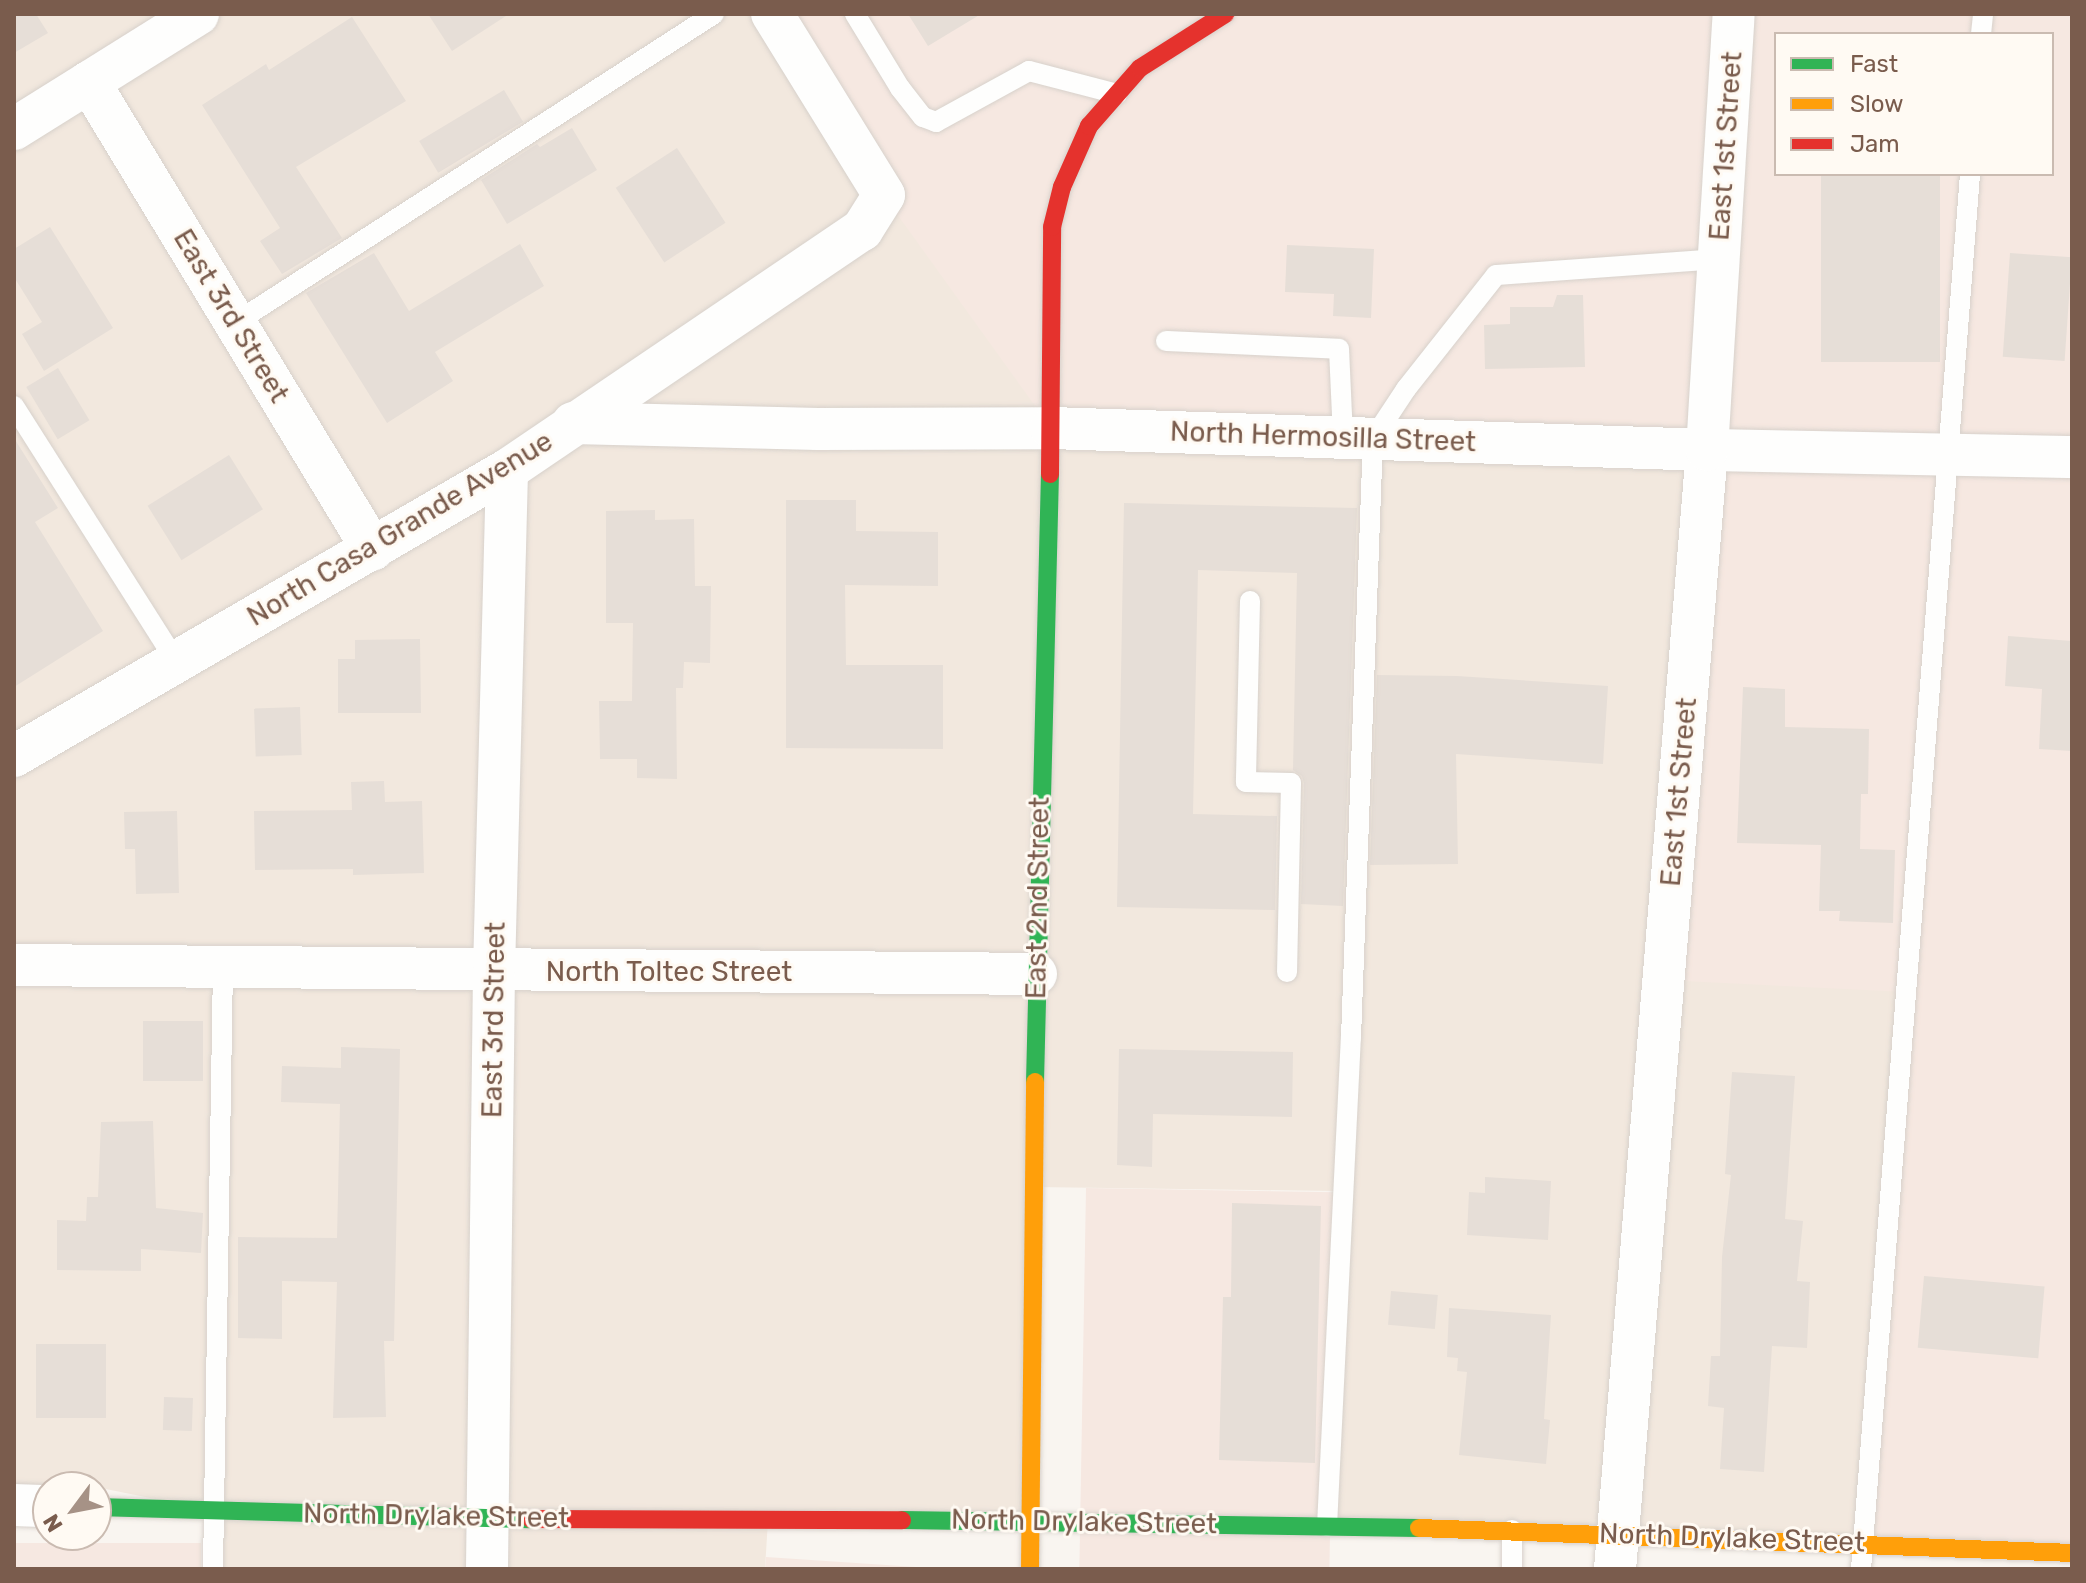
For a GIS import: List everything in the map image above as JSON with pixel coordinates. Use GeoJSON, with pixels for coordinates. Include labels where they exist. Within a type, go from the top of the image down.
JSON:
{"type":"FeatureCollection","features":[{"type":"Feature","properties":{"kind":"street"},"geometry":{"type":"LineString","coordinates":[[14,129],[198,14]]}},
{"type":"Feature","properties":{"kind":"street"},"geometry":{"type":"LineString","coordinates":[[1117,94],[1140,68],[1225,14]]}},
{"type":"Feature","properties":{"kind":"street","name":"East 1st Street"},"geometry":{"type":"LineString","coordinates":[[1616,1551],[1707,450],[1734,14]]}},
{"type":"Feature","properties":{"kind":"street","name":"North Casa Grande Avenue"},"geometry":{"type":"LineString","coordinates":[[14,756],[507,470],[862,230],[884,195],[783,18]]}},
{"type":"Feature","properties":{"kind":"street","name":"East 3rd Street"},"geometry":{"type":"LineString","coordinates":[[89,82],[373,550]]}},
{"type":"Feature","properties":{"kind":"street","name":"East 2nd Street"},"geometry":{"type":"LineString","coordinates":[[1030,1569],[1036,974],[1051,428],[1052,227],[1062,187],[1089,126],[1117,94]]}},
{"type":"Feature","properties":{"kind":"street","name":"North Hermosilla Street"},"geometry":{"type":"LineString","coordinates":[[573,423],[818,429],[1051,428],[1707,450],[2072,457]]}},
{"type":"Feature","properties":{"kind":"street","name":"East 3rd Street"},"geometry":{"type":"LineString","coordinates":[[487,1569],[494,971],[507,470]]}},
{"type":"Feature","properties":{"kind":"street","name":"North Toltec Street"},"geometry":{"type":"LineString","coordinates":[[14,965],[1036,974]]}},
{"type":"Feature","properties":{"kind":"street","name":"North Drylake Street"},"geometry":{"type":"LineString","coordinates":[[112,1508],[488,1519],[1031,1520],[1512,1530],[1616,1551],[1862,1544],[2072,1553]]}},
{"type":"Feature","properties":{"kind":"lane"},"geometry":{"type":"LineString","coordinates":[[235,323],[714,14]]}},
{"type":"Feature","properties":{"kind":"lane"},"geometry":{"type":"LineString","coordinates":[[855,14],[900,88],[923,117],[936,122],[1029,71],[1117,94]]}},
{"type":"Feature","properties":{"kind":"lane"},"geometry":{"type":"LineString","coordinates":[[1861,1569],[1970,176]]}},
{"type":"Feature","properties":{"kind":"lane"},"geometry":{"type":"LineString","coordinates":[[1358,438],[1406,389],[1496,275],[1719,259]]}},
{"type":"Feature","properties":{"kind":"lane"},"geometry":{"type":"LineString","coordinates":[[1166,341],[1339,349],[1358,438],[1350,1053],[1327,1526]]}},
{"type":"Feature","properties":{"kind":"lane"},"geometry":{"type":"LineString","coordinates":[[14,406],[177,663]]}},
{"type":"Feature","properties":{"kind":"lane"},"geometry":{"type":"LineString","coordinates":[[1250,601],[1246,782],[1291,783],[1287,972]]}},
{"type":"Feature","properties":{"kind":"lane"},"geometry":{"type":"LineString","coordinates":[[213,1569],[223,968]]}},
{"type":"Feature","properties":{"kind":"lane"},"geometry":{"type":"LineString","coordinates":[[1512,1530],[1512,1569]]}},
{"type":"Feature","properties":{"kind":"shaded area"},"geometry":{"type":"Polygon","coordinates":[[[14,14],[772,14],[1707,450],[1906,992],[1862,1544],[1327,1526],[1336,1191],[1035,1187],[1031,1520],[768,1520],[765,1569],[213,1569],[214,1511],[112,1490],[112,1471],[32,1471],[32,1495],[14,1505],[14,14]]]}},
{"type":"Feature","properties":{"kind":"shaded area"},"geometry":{"type":"Polygon","coordinates":[[[772,14],[2072,14],[2072,1553],[1862,1544],[1906,992],[1663,980],[1707,450],[1051,428],[884,196],[772,14]]]}},
{"type":"Feature","properties":{"kind":"shaded area"},"geometry":{"type":"Polygon","coordinates":[[[1086,1188],[1336,1192],[1329,1569],[1079,1569],[1086,1188]]]}},
{"type":"Feature","properties":{"kind":"shaded area"},"geometry":{"type":"Polygon","coordinates":[[[14,1543],[32,1543],[32,1551],[112,1551],[112,1543],[201,1543],[201,1569],[14,1569],[14,1543]]]}},
{"type":"Feature","properties":{"kind":"shaded area"},"geometry":{"type":"Polygon","coordinates":[[[766,1557],[946,1569],[765,1569],[766,1557]]]}},
{"type":"Feature","properties":{"kind":"building"},"geometry":{"type":"Polygon","coordinates":[[[14,14],[36,14],[48,33],[14,53],[14,14]]]}},
{"type":"Feature","properties":{"kind":"building"},"geometry":{"type":"Polygon","coordinates":[[[428,14],[509,14],[452,51],[428,14]]]}},
{"type":"Feature","properties":{"kind":"building"},"geometry":{"type":"Polygon","coordinates":[[[908,14],[981,14],[928,46],[908,14]]]}},
{"type":"Feature","properties":{"kind":"building"},"geometry":{"type":"Polygon","coordinates":[[[352,17],[406,101],[296,167],[342,238],[282,274],[260,241],[280,228],[202,105],[266,64],[269,70],[352,17]]]}},
{"type":"Feature","properties":{"kind":"building"},"geometry":{"type":"Polygon","coordinates":[[[504,90],[523,122],[438,173],[419,141],[504,90]]]}},
{"type":"Feature","properties":{"kind":"building"},"geometry":{"type":"Polygon","coordinates":[[[572,128],[597,170],[507,224],[481,180],[537,144],[540,147],[572,128]]]}},
{"type":"Feature","properties":{"kind":"building"},"geometry":{"type":"Polygon","coordinates":[[[677,148],[725,223],[664,262],[616,188],[677,148]]]}},
{"type":"Feature","properties":{"kind":"building"},"geometry":{"type":"Polygon","coordinates":[[[1821,176],[1940,176],[1940,362],[1821,362],[1821,176]]]}},
{"type":"Feature","properties":{"kind":"building"},"geometry":{"type":"Polygon","coordinates":[[[50,227],[113,328],[44,371],[22,334],[42,322],[14,277],[14,249],[50,227]]]}},
{"type":"Feature","properties":{"kind":"building"},"geometry":{"type":"Polygon","coordinates":[[[520,244],[544,286],[435,352],[453,381],[387,423],[306,293],[374,253],[409,311],[520,244]]]}},
{"type":"Feature","properties":{"kind":"building"},"geometry":{"type":"Polygon","coordinates":[[[1287,245],[1374,249],[1371,318],[1333,316],[1334,294],[1285,292],[1287,245]]]}},
{"type":"Feature","properties":{"kind":"building"},"geometry":{"type":"Polygon","coordinates":[[[2010,253],[2072,257],[2065,361],[2003,357],[2010,253]]]}},
{"type":"Feature","properties":{"kind":"building"},"geometry":{"type":"Polygon","coordinates":[[[1557,295],[1583,295],[1585,367],[1485,369],[1484,325],[1510,324],[1510,307],[1553,307],[1557,295]]]}},
{"type":"Feature","properties":{"kind":"building"},"geometry":{"type":"Polygon","coordinates":[[[58,368],[89,420],[58,439],[26,387],[58,368]]]}},
{"type":"Feature","properties":{"kind":"building"},"geometry":{"type":"Polygon","coordinates":[[[14,438],[58,508],[35,522],[103,631],[14,687],[14,438]]]}},
{"type":"Feature","properties":{"kind":"building"},"geometry":{"type":"Polygon","coordinates":[[[229,455],[263,509],[182,560],[148,506],[229,455]]]}},
{"type":"Feature","properties":{"kind":"building"},"geometry":{"type":"Polygon","coordinates":[[[786,500],[856,500],[856,531],[938,532],[938,586],[845,585],[846,665],[943,665],[943,749],[786,748],[786,500]]]}},
{"type":"Feature","properties":{"kind":"building"},"geometry":{"type":"Polygon","coordinates":[[[1124,503],[1357,508],[1343,906],[1301,904],[1304,783],[1302,776],[1293,770],[1297,573],[1198,570],[1193,814],[1277,816],[1275,910],[1117,907],[1124,503]]]}},
{"type":"Feature","properties":{"kind":"building"},"geometry":{"type":"Polygon","coordinates":[[[655,510],[655,520],[694,519],[695,586],[711,586],[710,663],[684,662],[683,688],[676,688],[677,779],[637,778],[637,759],[600,759],[599,701],[632,701],[633,623],[606,623],[606,511],[655,510]]]}},
{"type":"Feature","properties":{"kind":"building"},"geometry":{"type":"Polygon","coordinates":[[[2008,636],[2072,641],[2072,751],[2039,749],[2042,689],[2005,686],[2008,636]]]}},
{"type":"Feature","properties":{"kind":"building"},"geometry":{"type":"Polygon","coordinates":[[[420,639],[421,713],[338,713],[338,659],[355,659],[355,640],[420,639]]]}},
{"type":"Feature","properties":{"kind":"building"},"geometry":{"type":"Polygon","coordinates":[[[1377,675],[1457,676],[1608,686],[1603,764],[1456,754],[1458,864],[1370,865],[1377,675]]]}},
{"type":"Feature","properties":{"kind":"building"},"geometry":{"type":"Polygon","coordinates":[[[1743,687],[1785,689],[1785,727],[1869,729],[1868,794],[1861,794],[1860,849],[1895,850],[1893,923],[1839,921],[1840,911],[1819,911],[1821,845],[1737,843],[1743,687]]]}},
{"type":"Feature","properties":{"kind":"building"},"geometry":{"type":"Polygon","coordinates":[[[300,707],[302,755],[256,757],[254,709],[300,707]]]}},
{"type":"Feature","properties":{"kind":"building"},"geometry":{"type":"Polygon","coordinates":[[[384,781],[385,802],[422,801],[424,873],[353,875],[353,869],[255,870],[254,811],[352,810],[351,782],[384,781]]]}},
{"type":"Feature","properties":{"kind":"building"},"geometry":{"type":"Polygon","coordinates":[[[177,811],[179,893],[136,894],[135,849],[125,849],[124,812],[177,811]]]}},
{"type":"Feature","properties":{"kind":"building"},"geometry":{"type":"Polygon","coordinates":[[[143,1021],[203,1021],[203,1081],[143,1081],[143,1021]]]}},
{"type":"Feature","properties":{"kind":"building"},"geometry":{"type":"Polygon","coordinates":[[[341,1047],[400,1049],[394,1341],[384,1341],[386,1417],[333,1418],[337,1282],[282,1281],[282,1339],[238,1338],[238,1237],[337,1238],[340,1104],[281,1102],[282,1066],[341,1068],[341,1047]]]}},
{"type":"Feature","properties":{"kind":"building"},"geometry":{"type":"Polygon","coordinates":[[[1119,1049],[1293,1052],[1292,1117],[1153,1114],[1152,1167],[1117,1165],[1119,1049]]]}},
{"type":"Feature","properties":{"kind":"building"},"geometry":{"type":"Polygon","coordinates":[[[1732,1072],[1795,1076],[1785,1219],[1803,1221],[1797,1281],[1810,1282],[1807,1348],[1772,1346],[1764,1472],[1720,1469],[1724,1408],[1708,1406],[1711,1356],[1720,1356],[1722,1257],[1731,1175],[1725,1174],[1732,1072]]]}},
{"type":"Feature","properties":{"kind":"building"},"geometry":{"type":"Polygon","coordinates":[[[153,1121],[156,1208],[203,1213],[201,1253],[141,1249],[141,1271],[57,1270],[57,1220],[86,1221],[87,1197],[98,1197],[101,1122],[153,1121]]]}},
{"type":"Feature","properties":{"kind":"building"},"geometry":{"type":"Polygon","coordinates":[[[1485,1177],[1551,1181],[1548,1240],[1467,1235],[1469,1192],[1485,1193],[1485,1177]]]}},
{"type":"Feature","properties":{"kind":"building"},"geometry":{"type":"Polygon","coordinates":[[[1232,1203],[1321,1206],[1315,1463],[1219,1460],[1223,1297],[1231,1297],[1232,1203]]]}},
{"type":"Feature","properties":{"kind":"building"},"geometry":{"type":"Polygon","coordinates":[[[1924,1276],[2045,1287],[2038,1358],[1918,1348],[1924,1276]]]}},
{"type":"Feature","properties":{"kind":"building"},"geometry":{"type":"Polygon","coordinates":[[[1391,1291],[1438,1295],[1435,1329],[1388,1325],[1391,1291]]]}},
{"type":"Feature","properties":{"kind":"building"},"geometry":{"type":"Polygon","coordinates":[[[1449,1308],[1551,1315],[1544,1419],[1550,1420],[1546,1464],[1459,1455],[1467,1372],[1457,1371],[1458,1358],[1447,1357],[1449,1308]]]}},
{"type":"Feature","properties":{"kind":"building"},"geometry":{"type":"Polygon","coordinates":[[[36,1344],[106,1344],[106,1418],[36,1418],[36,1344]]]}},
{"type":"Feature","properties":{"kind":"building"},"geometry":{"type":"Polygon","coordinates":[[[164,1397],[193,1398],[192,1431],[163,1430],[164,1397]]]}},
{"type":"Feature","properties":{"kind":"traffic: fast"},"geometry":{"type":"LineString","coordinates":[[1035,1082],[1050,474]]}},
{"type":"Feature","properties":{"kind":"traffic: fast"},"geometry":{"type":"LineString","coordinates":[[112,1507],[531,1519]]}},
{"type":"Feature","properties":{"kind":"traffic: fast"},"geometry":{"type":"LineString","coordinates":[[902,1520],[1419,1528]]}},
{"type":"Feature","properties":{"kind":"traffic: slow"},"geometry":{"type":"LineString","coordinates":[[1030,1569],[1035,1082]]}},
{"type":"Feature","properties":{"kind":"traffic: slow"},"geometry":{"type":"LineString","coordinates":[[1419,1528],[2072,1553]]}},
{"type":"Feature","properties":{"kind":"traffic: jam"},"geometry":{"type":"LineString","coordinates":[[1050,474],[1052,227],[1062,187],[1089,126],[1140,68],[1225,14]]}},
{"type":"Feature","properties":{"kind":"traffic: jam"},"geometry":{"type":"LineString","coordinates":[[531,1519],[902,1520]]}}]}
